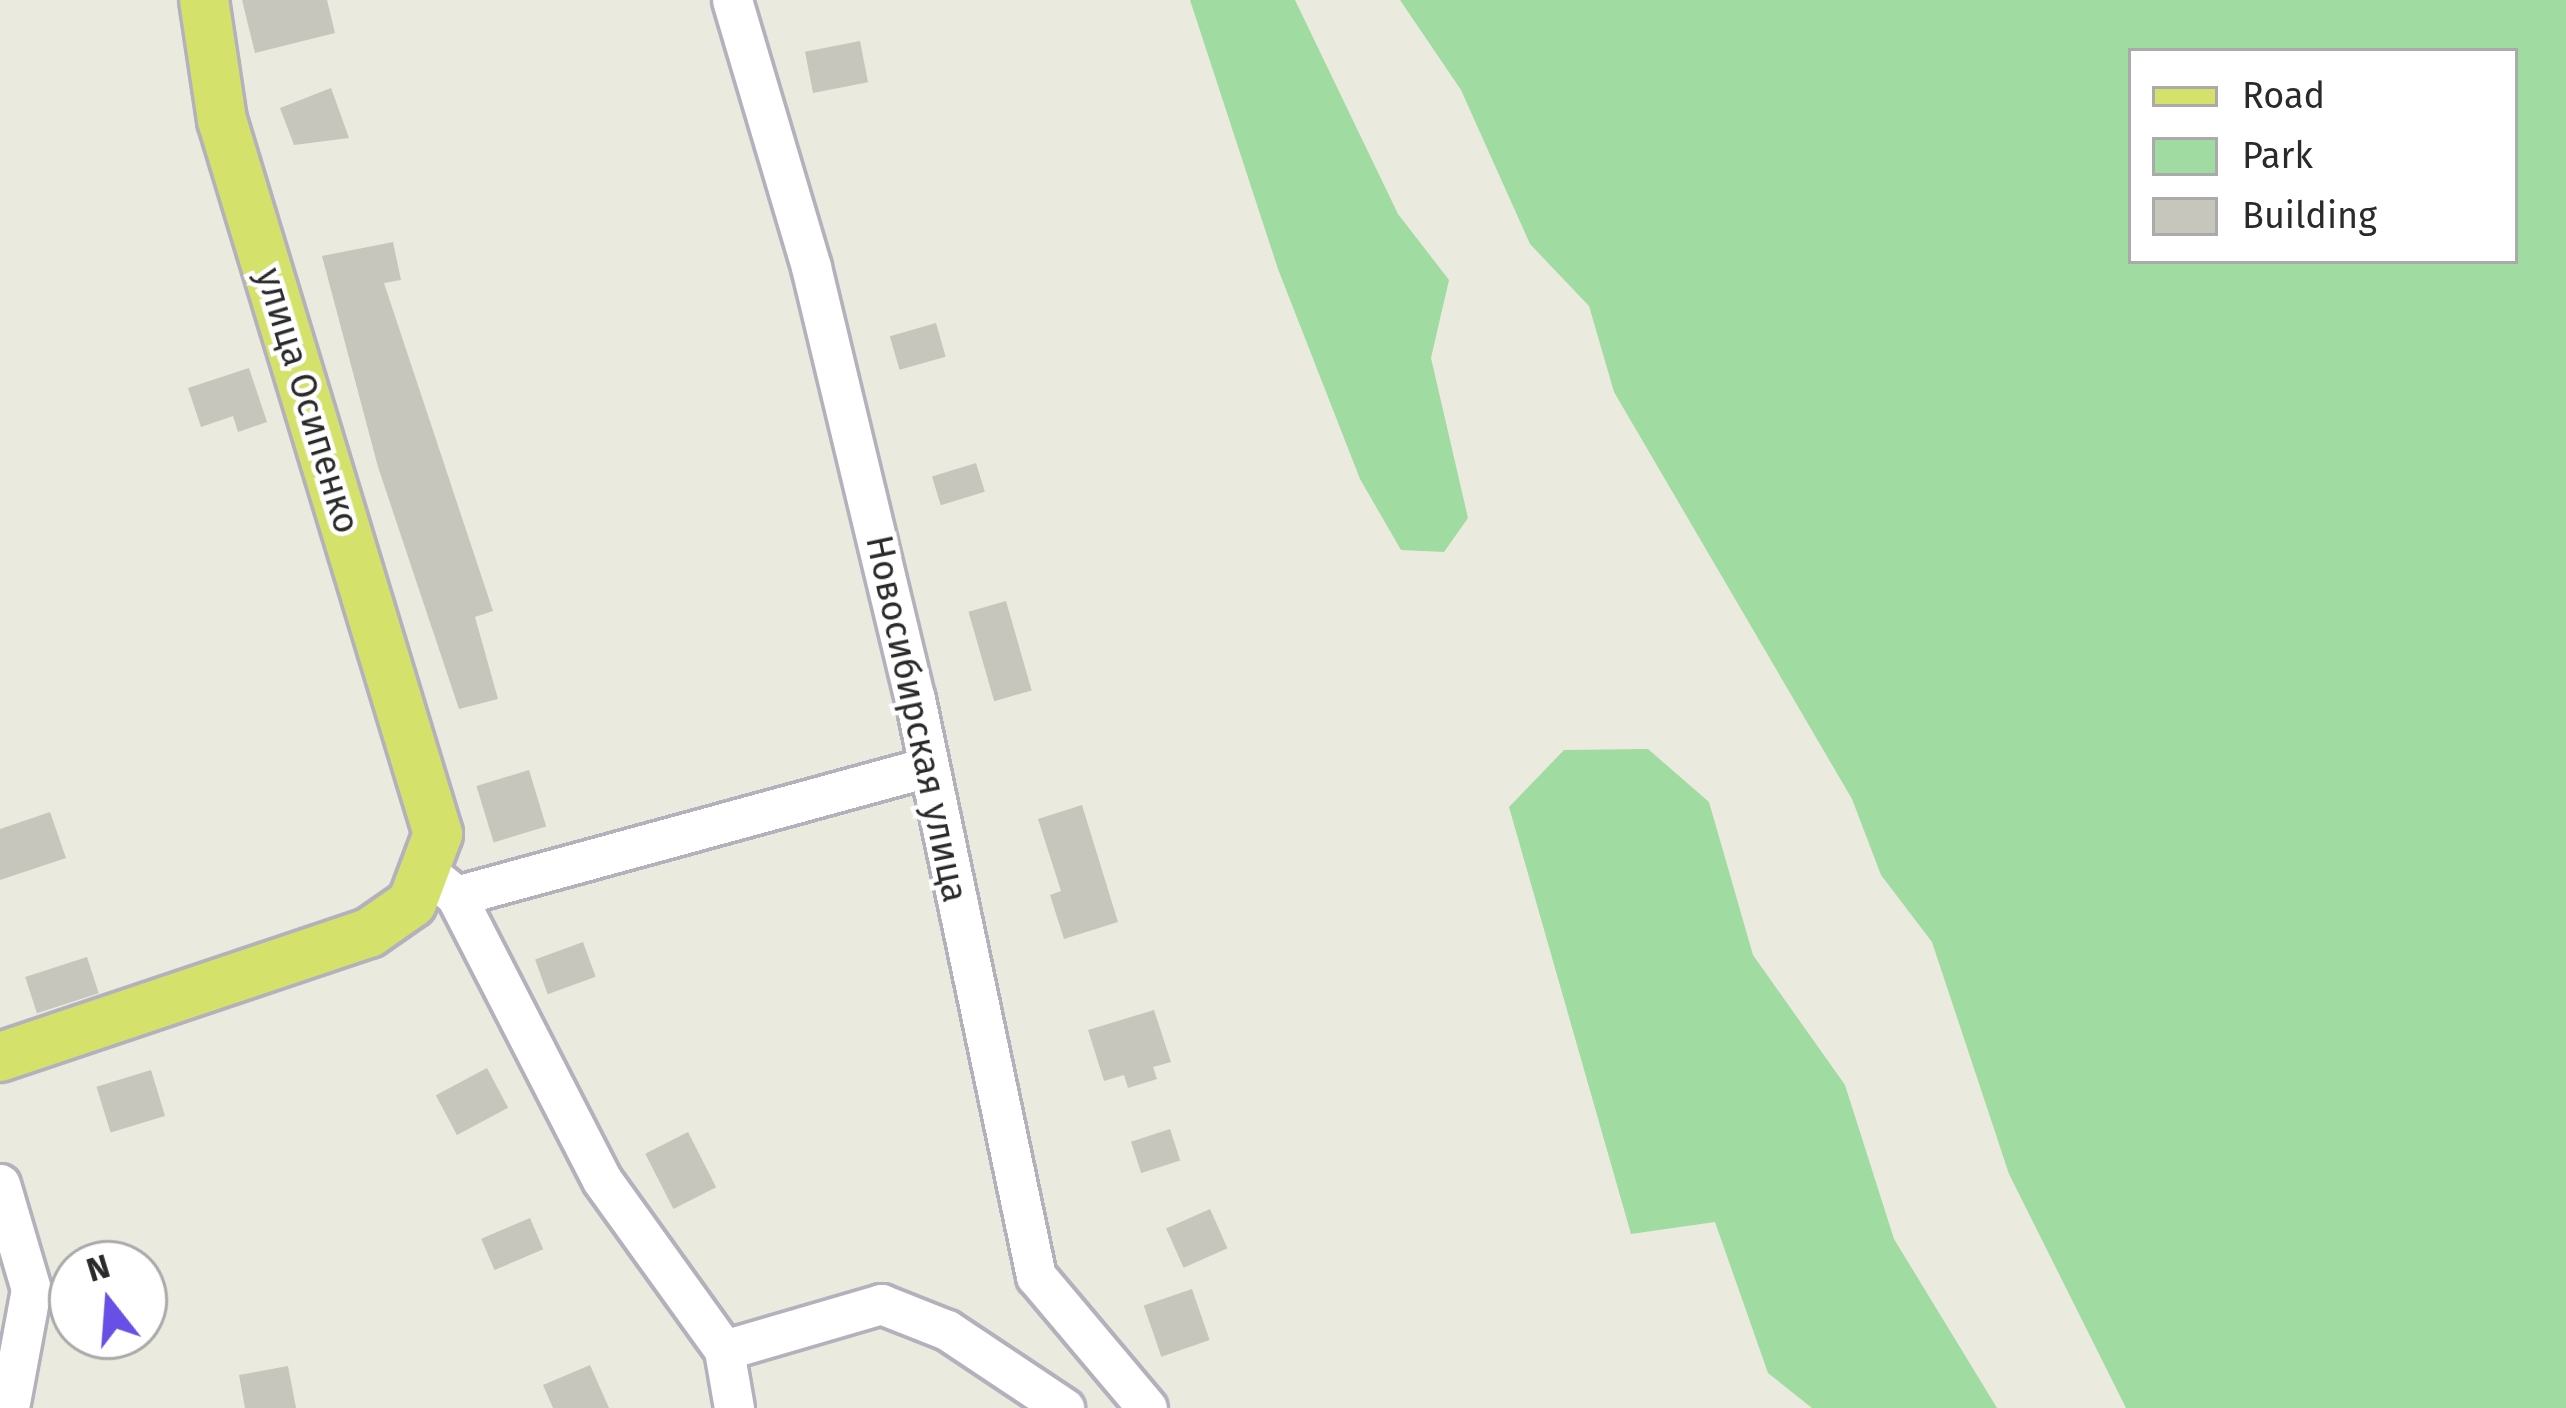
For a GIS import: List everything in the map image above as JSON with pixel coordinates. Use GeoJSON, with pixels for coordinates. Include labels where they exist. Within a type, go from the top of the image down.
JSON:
{"type":"FeatureCollection","features":[{"type":"Feature","properties":{"kind":"main road","name":"улица Осипенко"},"geometry":{"type":"LineString","coordinates":[[204,0],[222,120],[438,834],[442,885]]}},
{"type":"Feature","properties":{"kind":"main road"},"geometry":{"type":"LineString","coordinates":[[0,1058],[369,933],[442,885]]}},
{"type":"Feature","properties":{"kind":"street","name":"Новосибирская улица"},"geometry":{"type":"LineString","coordinates":[[732,0],[811,267],[929,767],[1036,1276],[1147,1408]]}},
{"type":"Feature","properties":{"kind":"street"},"geometry":{"type":"LineString","coordinates":[[734,1408],[724,1350],[602,1180],[442,885],[929,767]]}},
{"type":"Feature","properties":{"kind":"street"},"geometry":{"type":"LineString","coordinates":[[0,1184],[31,1289],[9,1408]]}},
{"type":"Feature","properties":{"kind":"street"},"geometry":{"type":"LineString","coordinates":[[724,1350],[881,1304],[947,1330],[1064,1408]]}},
{"type":"Feature","properties":{"kind":"green space"},"geometry":{"type":"Polygon","coordinates":[[[1190,0],[1295,0],[1398,214],[1449,280],[1431,358],[1468,518],[1444,552],[1401,550],[1360,479],[1278,269],[1190,0]]]}},
{"type":"Feature","properties":{"kind":"green space"},"geometry":{"type":"Polygon","coordinates":[[[1400,0],[2566,0],[2566,1408],[2126,1408],[2009,1174],[1932,942],[1881,875],[1852,799],[1614,392],[1589,306],[1530,244],[1461,90],[1400,0]]]}},
{"type":"Feature","properties":{"kind":"green space"},"geometry":{"type":"Polygon","coordinates":[[[1648,749],[1709,802],[1753,955],[1845,1085],[1894,1239],[1997,1408],[1812,1408],[1768,1373],[1715,1222],[1631,1234],[1509,807],[1564,750],[1648,749]]]}},
{"type":"Feature","properties":{"kind":"building"},"geometry":{"type":"Polygon","coordinates":[[[242,0],[327,0],[335,33],[255,53],[242,0]]]}},
{"type":"Feature","properties":{"kind":"building"},"geometry":{"type":"Polygon","coordinates":[[[860,41],[868,82],[813,93],[805,52],[860,41]]]}},
{"type":"Feature","properties":{"kind":"building"},"geometry":{"type":"Polygon","coordinates":[[[331,88],[349,138],[294,145],[280,108],[331,88]]]}},
{"type":"Feature","properties":{"kind":"building"},"geometry":{"type":"Polygon","coordinates":[[[393,242],[401,280],[384,283],[493,611],[475,617],[498,699],[459,709],[378,467],[322,256],[393,242]]]}},
{"type":"Feature","properties":{"kind":"building"},"geometry":{"type":"Polygon","coordinates":[[[936,323],[946,357],[900,370],[890,336],[936,323]]]}},
{"type":"Feature","properties":{"kind":"building"},"geometry":{"type":"Polygon","coordinates":[[[249,368],[267,422],[238,432],[233,416],[201,427],[188,388],[249,368]]]}},
{"type":"Feature","properties":{"kind":"building"},"geometry":{"type":"Polygon","coordinates":[[[976,463],[985,492],[941,505],[932,476],[976,463]]]}},
{"type":"Feature","properties":{"kind":"building"},"geometry":{"type":"Polygon","coordinates":[[[1006,601],[1032,690],[994,701],[969,612],[1006,601]]]}},
{"type":"Feature","properties":{"kind":"building"},"geometry":{"type":"Polygon","coordinates":[[[529,770],[546,826],[494,843],[476,786],[529,770]]]}},
{"type":"Feature","properties":{"kind":"building"},"geometry":{"type":"Polygon","coordinates":[[[1082,805],[1118,922],[1064,939],[1050,895],[1061,891],[1038,819],[1082,805]]]}},
{"type":"Feature","properties":{"kind":"building"},"geometry":{"type":"Polygon","coordinates":[[[50,812],[66,858],[0,880],[0,829],[50,812]]]}},
{"type":"Feature","properties":{"kind":"building"},"geometry":{"type":"Polygon","coordinates":[[[583,942],[596,977],[548,994],[535,959],[583,942]]]}},
{"type":"Feature","properties":{"kind":"building"},"geometry":{"type":"Polygon","coordinates":[[[87,957],[99,993],[37,1013],[25,977],[87,957]]]}},
{"type":"Feature","properties":{"kind":"building"},"geometry":{"type":"Polygon","coordinates":[[[1154,1010],[1171,1062],[1153,1067],[1157,1079],[1128,1088],[1124,1075],[1104,1081],[1088,1030],[1154,1010]]]}},
{"type":"Feature","properties":{"kind":"building"},"geometry":{"type":"Polygon","coordinates":[[[487,1068],[508,1108],[457,1135],[436,1095],[487,1068]]]}},
{"type":"Feature","properties":{"kind":"building"},"geometry":{"type":"Polygon","coordinates":[[[151,1070],[165,1116],[111,1133],[96,1087],[151,1070]]]}},
{"type":"Feature","properties":{"kind":"building"},"geometry":{"type":"Polygon","coordinates":[[[1170,1129],[1180,1160],[1141,1173],[1131,1142],[1170,1129]]]}},
{"type":"Feature","properties":{"kind":"building"},"geometry":{"type":"Polygon","coordinates":[[[688,1132],[716,1187],[673,1209],[645,1154],[688,1132]]]}},
{"type":"Feature","properties":{"kind":"building"},"geometry":{"type":"Polygon","coordinates":[[[1210,1209],[1227,1248],[1184,1268],[1166,1229],[1210,1209]]]}},
{"type":"Feature","properties":{"kind":"building"},"geometry":{"type":"Polygon","coordinates":[[[530,1218],[543,1249],[494,1270],[481,1239],[530,1218]]]}},
{"type":"Feature","properties":{"kind":"building"},"geometry":{"type":"Polygon","coordinates":[[[1192,1289],[1210,1340],[1161,1357],[1144,1306],[1192,1289]]]}},
{"type":"Feature","properties":{"kind":"building"},"geometry":{"type":"Polygon","coordinates":[[[590,1365],[609,1408],[553,1408],[543,1385],[590,1365]]]}},
{"type":"Feature","properties":{"kind":"building"},"geometry":{"type":"Polygon","coordinates":[[[288,1366],[296,1408],[245,1408],[239,1375],[288,1366]]]}}]}
